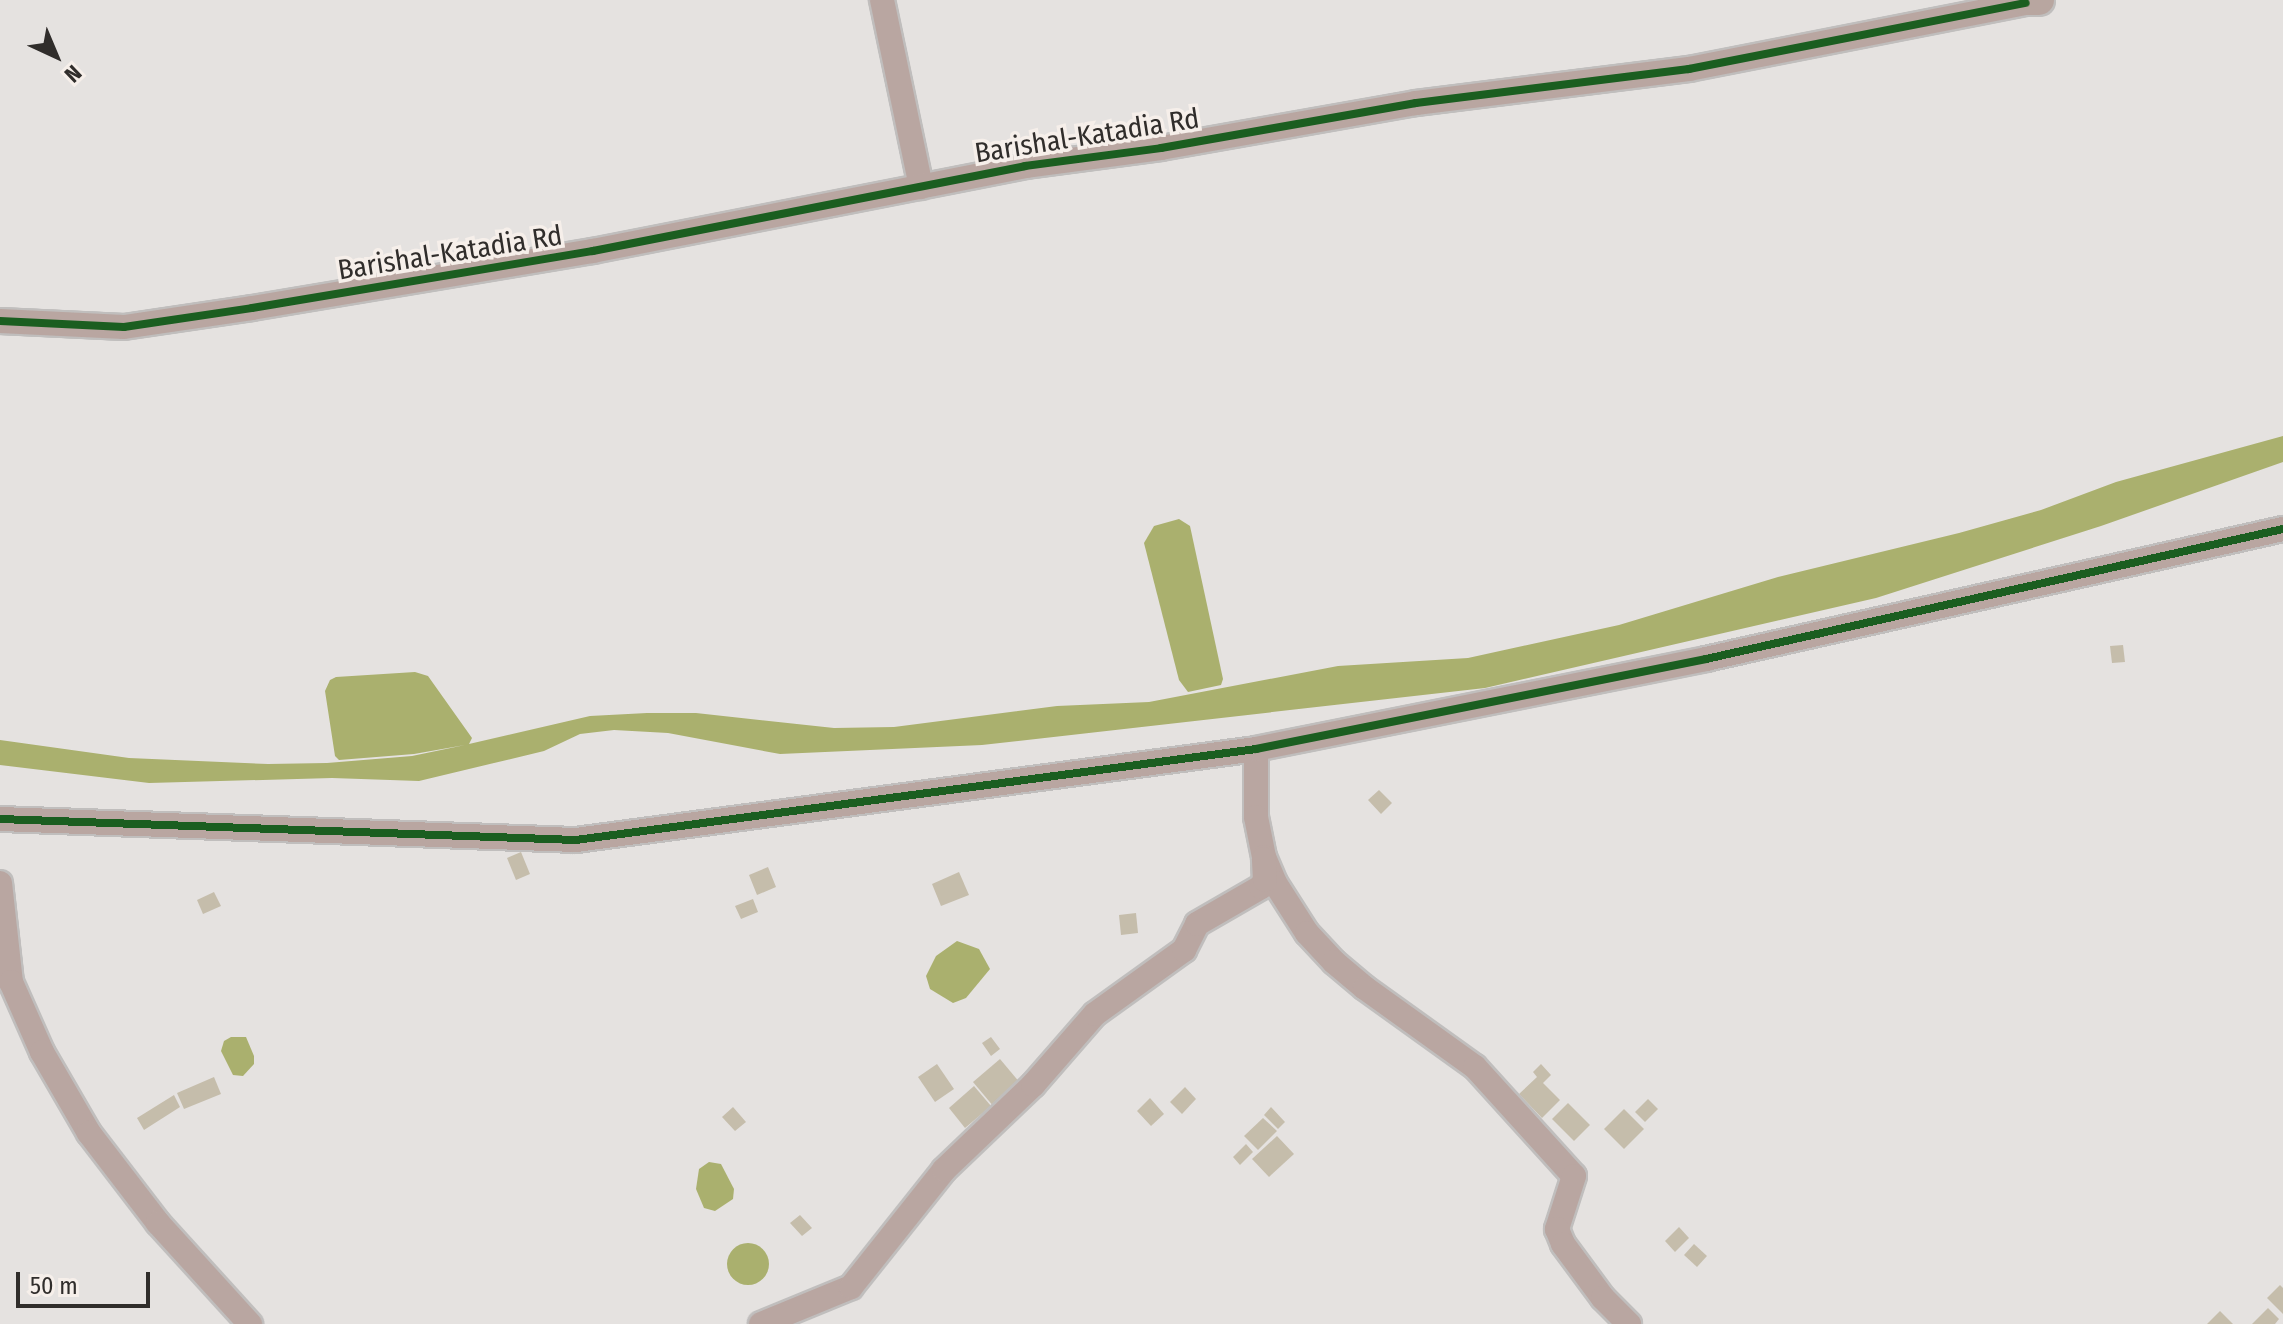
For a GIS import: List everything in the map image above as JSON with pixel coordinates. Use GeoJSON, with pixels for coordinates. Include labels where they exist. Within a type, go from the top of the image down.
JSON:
{"type":"FeatureCollection","features":[{"type":"Feature","properties":{"kind":"street"},"geometry":{"type":"LineString","coordinates":[[882,0],[921,187]]}},
{"type":"Feature","properties":{"kind":"street","name":"Barishal-Katadia Rd"},"geometry":{"type":"LineString","coordinates":[[0,321],[124,327],[593,251],[1025,166],[1161,148],[1416,103],[1689,69],[2030,1]]}},
{"type":"Feature","properties":{"kind":"street"},"geometry":{"type":"LineString","coordinates":[[1,825],[576,840],[1256,749],[1706,659],[2283,529]]}},
{"type":"Feature","properties":{"kind":"street"},"geometry":{"type":"LineString","coordinates":[[761,1324],[812,1315],[851,1287],[944,1170],[1033,1085],[1095,1014],[1184,950],[1197,924],[1261,887],[1265,880],[1256,817],[1256,749]]}},
{"type":"Feature","properties":{"kind":"street"},"geometry":{"type":"LineString","coordinates":[[1264,857],[1275,883],[1307,933],[1334,962],[1475,1067],[1574,1176],[1557,1229],[1603,1298],[1629,1324]]}},
{"type":"Feature","properties":{"kind":"street"},"geometry":{"type":"LineString","coordinates":[[0,883],[11,982],[42,1052],[89,1133],[158,1223],[250,1324]]}},
{"type":"Feature","properties":{"kind":"shaded area"},"geometry":{"type":"Polygon","coordinates":[[[2283,436],[2283,462],[2101,526],[1876,598],[1485,688],[982,745],[780,754],[668,733],[614,730],[580,734],[544,751],[419,781],[332,778],[149,783],[0,765],[0,740],[129,758],[268,764],[412,756],[465,745],[414,754],[339,760],[335,756],[325,691],[330,680],[336,677],[415,672],[428,676],[472,738],[469,744],[590,716],[647,713],[696,713],[834,728],[894,727],[1057,706],[1149,702],[1338,666],[1468,658],[1619,625],[1778,577],[1959,533],[2041,510],[2116,482],[2283,436]]]}},
{"type":"Feature","properties":{"kind":"shaded area"},"geometry":{"type":"Polygon","coordinates":[[[1179,519],[1190,526],[1223,679],[1221,685],[1188,692],[1179,680],[1144,543],[1154,526],[1179,519]]]}},
{"type":"Feature","properties":{"kind":"shaded area"},"geometry":{"type":"Polygon","coordinates":[[[957,941],[979,949],[990,969],[966,998],[953,1003],[930,989],[926,976],[936,956],[957,941]]]}},
{"type":"Feature","properties":{"kind":"shaded area"},"geometry":{"type":"Polygon","coordinates":[[[231,1037],[246,1037],[254,1056],[254,1064],[243,1076],[233,1075],[221,1051],[224,1041],[231,1037]]]}},
{"type":"Feature","properties":{"kind":"shaded area"},"geometry":{"type":"Polygon","coordinates":[[[709,1162],[721,1164],[734,1189],[733,1199],[715,1211],[704,1208],[696,1189],[699,1169],[709,1162]]]}},
{"type":"Feature","properties":{"kind":"shaded area"},"geometry":{"type":"Polygon","coordinates":[[[748,1243],[763,1249],[769,1264],[763,1279],[748,1285],[733,1279],[727,1264],[733,1249],[748,1243]]]}},
{"type":"Feature","properties":{"kind":"building"},"geometry":{"type":"Polygon","coordinates":[[[2123,645],[2125,662],[2112,663],[2110,646],[2123,645]]]}},
{"type":"Feature","properties":{"kind":"building"},"geometry":{"type":"Polygon","coordinates":[[[1379,790],[1392,803],[1381,814],[1368,800],[1379,790]]]}},
{"type":"Feature","properties":{"kind":"building"},"geometry":{"type":"Polygon","coordinates":[[[521,852],[530,874],[516,880],[507,858],[521,852]]]}},
{"type":"Feature","properties":{"kind":"building"},"geometry":{"type":"Polygon","coordinates":[[[768,867],[776,887],[757,895],[749,875],[768,867]]]}},
{"type":"Feature","properties":{"kind":"building"},"geometry":{"type":"Polygon","coordinates":[[[959,872],[969,895],[941,906],[932,884],[959,872]]]}},
{"type":"Feature","properties":{"kind":"building"},"geometry":{"type":"Polygon","coordinates":[[[214,892],[221,906],[203,914],[197,900],[214,892]]]}},
{"type":"Feature","properties":{"kind":"building"},"geometry":{"type":"Polygon","coordinates":[[[753,899],[758,912],[741,919],[735,906],[753,899]]]}},
{"type":"Feature","properties":{"kind":"building"},"geometry":{"type":"Polygon","coordinates":[[[1136,913],[1138,933],[1121,935],[1119,915],[1136,913]]]}},
{"type":"Feature","properties":{"kind":"building"},"geometry":{"type":"Polygon","coordinates":[[[991,1037],[1000,1049],[991,1056],[982,1043],[991,1037]]]}},
{"type":"Feature","properties":{"kind":"building"},"geometry":{"type":"Polygon","coordinates":[[[1000,1059],[1021,1084],[994,1107],[973,1082],[1000,1059]]]}},
{"type":"Feature","properties":{"kind":"building"},"geometry":{"type":"Polygon","coordinates":[[[937,1064],[954,1089],[935,1102],[918,1077],[937,1064]]]}},
{"type":"Feature","properties":{"kind":"building"},"geometry":{"type":"Polygon","coordinates":[[[1541,1064],[1551,1075],[1543,1083],[1560,1100],[1542,1118],[1519,1094],[1537,1077],[1533,1072],[1541,1064]]]}},
{"type":"Feature","properties":{"kind":"building"},"geometry":{"type":"Polygon","coordinates":[[[214,1077],[221,1094],[184,1109],[177,1093],[214,1077]]]}},
{"type":"Feature","properties":{"kind":"building"},"geometry":{"type":"Polygon","coordinates":[[[974,1086],[991,1106],[965,1128],[949,1108],[974,1086]]]}},
{"type":"Feature","properties":{"kind":"building"},"geometry":{"type":"Polygon","coordinates":[[[1185,1087],[1196,1099],[1182,1114],[1170,1102],[1185,1087]]]}},
{"type":"Feature","properties":{"kind":"building"},"geometry":{"type":"Polygon","coordinates":[[[174,1095],[180,1107],[144,1130],[137,1118],[174,1095]]]}},
{"type":"Feature","properties":{"kind":"building"},"geometry":{"type":"Polygon","coordinates":[[[1150,1098],[1164,1114],[1151,1126],[1137,1111],[1150,1098]]]}},
{"type":"Feature","properties":{"kind":"building"},"geometry":{"type":"Polygon","coordinates":[[[1648,1099],[1658,1109],[1645,1122],[1635,1112],[1648,1099]]]}},
{"type":"Feature","properties":{"kind":"building"},"geometry":{"type":"Polygon","coordinates":[[[1568,1103],[1590,1125],[1574,1141],[1552,1119],[1568,1103]]]}},
{"type":"Feature","properties":{"kind":"building"},"geometry":{"type":"Polygon","coordinates":[[[733,1107],[746,1122],[735,1131],[722,1117],[733,1107]]]}},
{"type":"Feature","properties":{"kind":"building"},"geometry":{"type":"Polygon","coordinates":[[[1271,1107],[1285,1122],[1278,1129],[1264,1115],[1271,1107]]]}},
{"type":"Feature","properties":{"kind":"building"},"geometry":{"type":"Polygon","coordinates":[[[1624,1109],[1644,1129],[1624,1149],[1604,1129],[1624,1109]]]}},
{"type":"Feature","properties":{"kind":"building"},"geometry":{"type":"Polygon","coordinates":[[[1263,1118],[1277,1131],[1258,1150],[1244,1136],[1263,1118]]]}},
{"type":"Feature","properties":{"kind":"building"},"geometry":{"type":"Polygon","coordinates":[[[1277,1136],[1294,1154],[1269,1177],[1252,1159],[1277,1136]]]}},
{"type":"Feature","properties":{"kind":"building"},"geometry":{"type":"Polygon","coordinates":[[[1246,1144],[1253,1152],[1240,1165],[1233,1157],[1246,1144]]]}},
{"type":"Feature","properties":{"kind":"building"},"geometry":{"type":"Polygon","coordinates":[[[800,1215],[812,1228],[802,1236],[790,1223],[800,1215]]]}},
{"type":"Feature","properties":{"kind":"building"},"geometry":{"type":"Polygon","coordinates":[[[1679,1227],[1689,1238],[1675,1252],[1665,1241],[1679,1227]]]}},
{"type":"Feature","properties":{"kind":"building"},"geometry":{"type":"Polygon","coordinates":[[[1694,1244],[1707,1256],[1697,1267],[1684,1255],[1694,1244]]]}},
{"type":"Feature","properties":{"kind":"building"},"geometry":{"type":"Polygon","coordinates":[[[2280,1285],[2283,1288],[2283,1314],[2267,1298],[2280,1285]]]}},
{"type":"Feature","properties":{"kind":"building"},"geometry":{"type":"Polygon","coordinates":[[[2268,1308],[2279,1319],[2275,1324],[2252,1324],[2268,1308]]]}},
{"type":"Feature","properties":{"kind":"building"},"geometry":{"type":"Polygon","coordinates":[[[2220,1311],[2233,1324],[2207,1324],[2220,1311]]]}},
{"type":"Feature","properties":{"kind":"cycle path"},"geometry":{"type":"LineString","coordinates":[[0,321],[124,327],[252,308],[593,251],[1025,166],[1161,148],[1416,103],[1689,69],[2026,3]]}},
{"type":"Feature","properties":{"kind":"cycle path"},"geometry":{"type":"LineString","coordinates":[[0,819],[576,840],[1256,749],[1706,659],[2283,529]]}}]}
